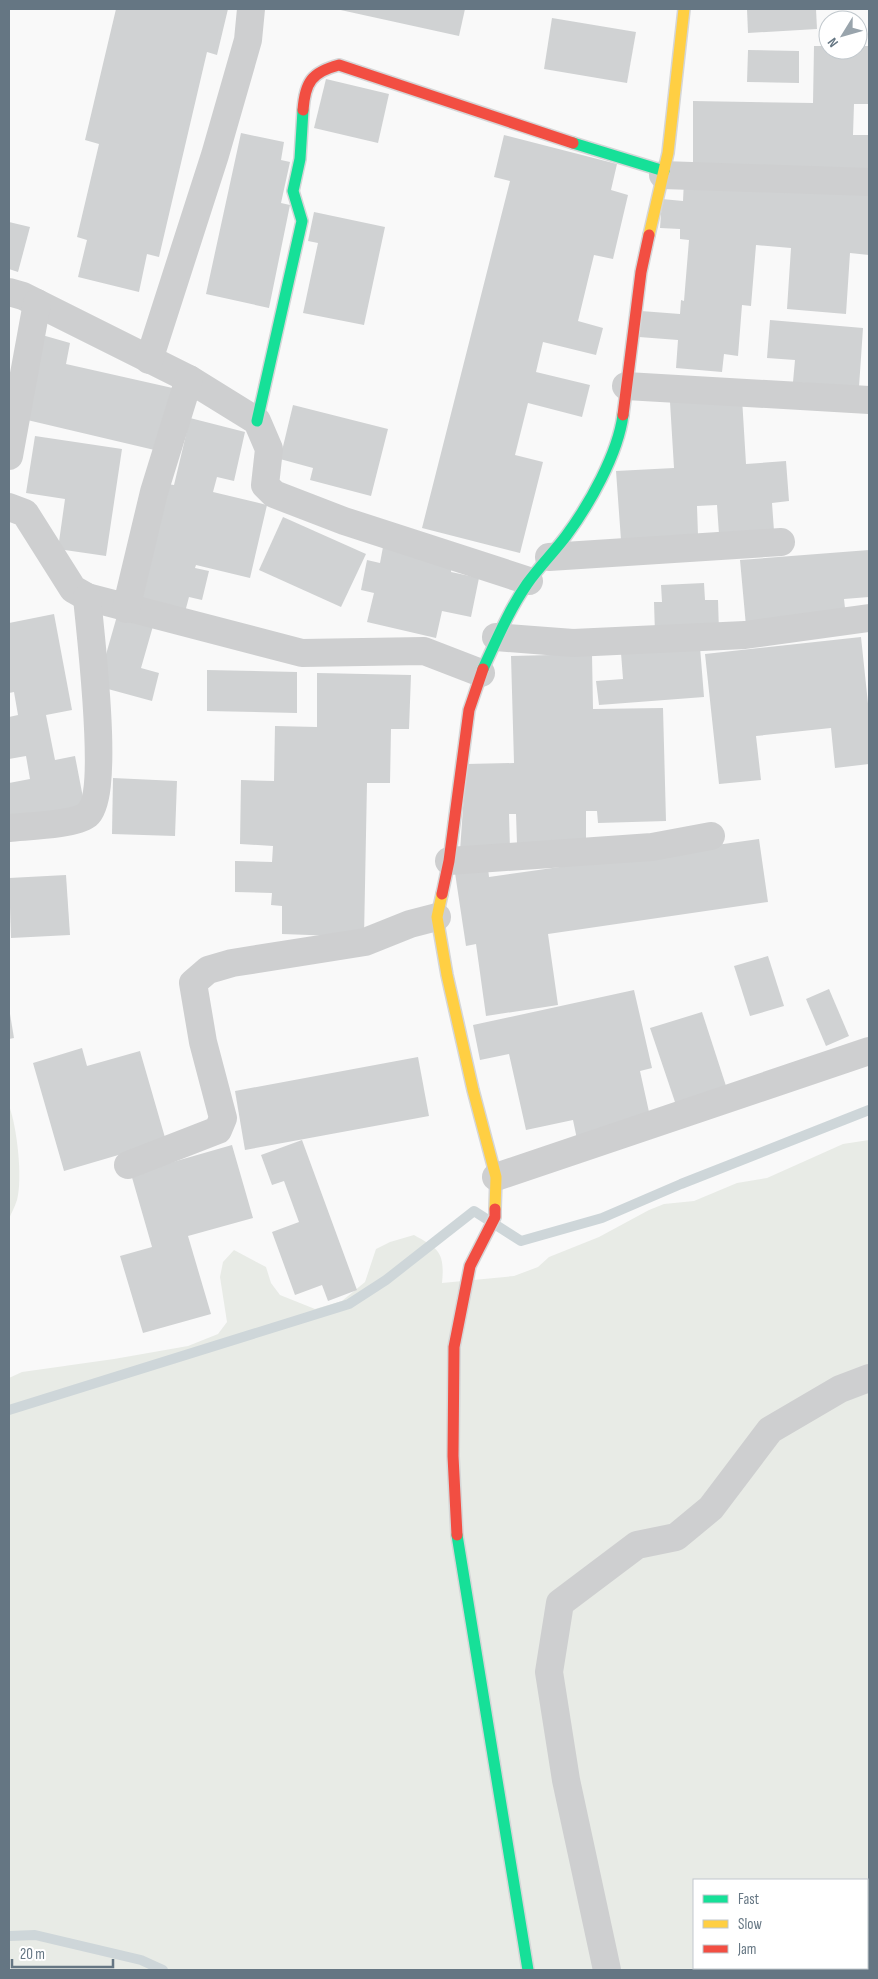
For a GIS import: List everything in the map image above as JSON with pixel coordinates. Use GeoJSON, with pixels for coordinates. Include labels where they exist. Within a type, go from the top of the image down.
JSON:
{"type":"FeatureCollection","features":[{"type":"Feature","properties":{"kind":"street"},"geometry":{"type":"LineString","coordinates":[[149,360],[215,156],[248,40],[251,9]]}},
{"type":"Feature","properties":{"kind":"street"},"geometry":{"type":"LineString","coordinates":[[528,1970],[455,1523],[453,1456],[454,1347],[473,1260],[495,1218],[496,1177],[473,1090],[447,975],[437,917],[450,861],[469,710],[481,673],[496,638],[529,581],[566,535],[598,484],[621,431],[641,272],[663,173],[684,9]]}},
{"type":"Feature","properties":{"kind":"street"},"geometry":{"type":"LineString","coordinates":[[257,421],[302,221],[293,191],[300,159],[304,95],[311,78],[324,69],[339,65],[663,173],[869,182]]}},
{"type":"Feature","properties":{"kind":"street"},"geometry":{"type":"LineString","coordinates":[[9,292],[37,303],[104,335],[149,360],[189,379],[257,421],[269,449],[266,485],[274,494],[344,522],[529,581]]}},
{"type":"Feature","properties":{"kind":"street"},"geometry":{"type":"LineString","coordinates":[[9,456],[37,303]]}},
{"type":"Feature","properties":{"kind":"street"},"geometry":{"type":"LineString","coordinates":[[126,609],[154,492],[189,379]]}},
{"type":"Feature","properties":{"kind":"street"},"geometry":{"type":"LineString","coordinates":[[626,386],[869,400]]}},
{"type":"Feature","properties":{"kind":"street"},"geometry":{"type":"LineString","coordinates":[[9,507],[25,513],[73,590],[88,597],[126,609],[302,653],[424,651],[481,673]]}},
{"type":"Feature","properties":{"kind":"street"},"geometry":{"type":"LineString","coordinates":[[549,557],[780,542]]}},
{"type":"Feature","properties":{"kind":"street"},"geometry":{"type":"LineString","coordinates":[[9,828],[77,819],[86,815],[94,806],[99,766],[88,597]]}},
{"type":"Feature","properties":{"kind":"street"},"geometry":{"type":"LineString","coordinates":[[496,638],[573,643],[745,635],[869,618]]}},
{"type":"Feature","properties":{"kind":"street"},"geometry":{"type":"LineString","coordinates":[[450,861],[652,847],[712,836]]}},
{"type":"Feature","properties":{"kind":"street"},"geometry":{"type":"LineString","coordinates":[[128,1165],[218,1130],[223,1118],[203,1042],[192,983],[208,970],[232,963],[365,942],[410,924],[437,917]]}},
{"type":"Feature","properties":{"kind":"street"},"geometry":{"type":"LineString","coordinates":[[496,1177],[869,1051]]}},
{"type":"Feature","properties":{"kind":"street"},"geometry":{"type":"LineString","coordinates":[[607,1970],[566,1780],[549,1672],[560,1603],[637,1545],[676,1536],[711,1508],[770,1430],[840,1389],[869,1378]]}},
{"type":"Feature","properties":{"kind":"shaded area"},"geometry":{"type":"Polygon","coordinates":[[[9,1106],[17,1139],[19,1191],[9,1219],[9,1106]]]}},
{"type":"Feature","properties":{"kind":"shaded area"},"geometry":{"type":"Polygon","coordinates":[[[869,1140],[869,1970],[9,1970],[9,1378],[22,1372],[188,1346],[218,1334],[227,1322],[220,1277],[223,1262],[234,1250],[266,1267],[271,1283],[280,1295],[315,1309],[342,1301],[365,1282],[376,1249],[390,1242],[414,1235],[435,1248],[441,1258],[442,1283],[514,1276],[538,1267],[549,1257],[599,1237],[664,1204],[694,1201],[737,1183],[767,1178],[843,1144],[869,1140]]]}},
{"type":"Feature","properties":{"kind":"building"},"geometry":{"type":"Polygon","coordinates":[[[116,9],[228,9],[217,55],[207,52],[159,257],[147,254],[139,292],[78,277],[87,240],[77,237],[99,144],[85,140],[116,9]]]}},
{"type":"Feature","properties":{"kind":"building"},"geometry":{"type":"Polygon","coordinates":[[[336,9],[465,9],[459,36],[336,9]]]}},
{"type":"Feature","properties":{"kind":"building"},"geometry":{"type":"Polygon","coordinates":[[[747,9],[816,9],[817,29],[748,33],[747,9]]]}},
{"type":"Feature","properties":{"kind":"building"},"geometry":{"type":"Polygon","coordinates":[[[552,18],[636,32],[627,83],[544,69],[552,18]]]}},
{"type":"Feature","properties":{"kind":"building"},"geometry":{"type":"Polygon","coordinates":[[[814,46],[818,46],[818,60],[868,60],[869,46],[869,104],[854,104],[853,135],[869,135],[868,175],[693,171],[693,101],[813,103],[814,46]]]}},
{"type":"Feature","properties":{"kind":"building"},"geometry":{"type":"Polygon","coordinates":[[[748,50],[799,51],[799,83],[747,82],[748,50]]]}},
{"type":"Feature","properties":{"kind":"building"},"geometry":{"type":"Polygon","coordinates":[[[326,79],[389,94],[378,143],[314,128],[326,79]]]}},
{"type":"Feature","properties":{"kind":"building"},"geometry":{"type":"Polygon","coordinates":[[[241,133],[284,142],[281,160],[290,162],[281,203],[290,205],[269,308],[206,294],[241,133]]]}},
{"type":"Feature","properties":{"kind":"building"},"geometry":{"type":"Polygon","coordinates":[[[504,135],[617,164],[611,190],[628,195],[613,259],[594,255],[578,321],[603,328],[596,355],[543,342],[536,372],[590,385],[582,417],[528,403],[515,455],[543,462],[520,553],[422,528],[510,181],[494,177],[504,135]]]}},
{"type":"Feature","properties":{"kind":"building"},"geometry":{"type":"Polygon","coordinates":[[[684,180],[869,195],[869,255],[850,253],[846,314],[787,309],[791,248],[756,245],[751,306],[742,305],[738,356],[724,354],[722,372],[676,368],[678,340],[639,337],[641,311],[680,314],[681,300],[684,301],[689,240],[680,239],[680,229],[660,228],[662,199],[683,201],[684,180]]]}},
{"type":"Feature","properties":{"kind":"building"},"geometry":{"type":"Polygon","coordinates":[[[314,212],[385,227],[364,325],[303,313],[318,243],[308,241],[314,212]]]}},
{"type":"Feature","properties":{"kind":"building"},"geometry":{"type":"Polygon","coordinates":[[[9,222],[30,227],[18,272],[9,269],[9,222]]]}},
{"type":"Feature","properties":{"kind":"building"},"geometry":{"type":"Polygon","coordinates":[[[770,320],[863,328],[859,387],[793,382],[795,360],[767,358],[770,320]]]}},
{"type":"Feature","properties":{"kind":"building"},"geometry":{"type":"Polygon","coordinates":[[[42,335],[70,343],[66,364],[177,389],[163,452],[23,419],[42,335]]]}},
{"type":"Feature","properties":{"kind":"building"},"geometry":{"type":"Polygon","coordinates":[[[742,398],[746,464],[786,461],[789,501],[772,503],[774,531],[719,534],[717,505],[697,506],[698,535],[621,540],[616,471],[674,468],[670,402],[742,398]]]}},
{"type":"Feature","properties":{"kind":"building"},"geometry":{"type":"Polygon","coordinates":[[[293,405],[388,429],[371,496],[310,480],[313,468],[280,459],[293,405]]]}},
{"type":"Feature","properties":{"kind":"building"},"geometry":{"type":"Polygon","coordinates":[[[190,418],[245,432],[234,481],[217,477],[213,492],[267,505],[250,578],[196,565],[195,568],[209,571],[202,600],[189,597],[185,612],[133,599],[167,484],[174,485],[190,418]]]}},
{"type":"Feature","properties":{"kind":"building"},"geometry":{"type":"Polygon","coordinates":[[[35,436],[122,449],[106,556],[58,549],[65,499],[26,493],[35,436]]]}},
{"type":"Feature","properties":{"kind":"building"},"geometry":{"type":"Polygon","coordinates":[[[283,517],[366,554],[341,607],[259,570],[283,517]]]}},
{"type":"Feature","properties":{"kind":"building"},"geometry":{"type":"Polygon","coordinates":[[[383,547],[452,562],[451,572],[479,578],[471,617],[442,611],[436,638],[367,622],[374,593],[361,590],[367,560],[380,563],[383,547]]]}},
{"type":"Feature","properties":{"kind":"building"},"geometry":{"type":"Polygon","coordinates":[[[869,550],[869,597],[844,599],[846,617],[746,626],[740,560],[869,550]]]}},
{"type":"Feature","properties":{"kind":"building"},"geometry":{"type":"Polygon","coordinates":[[[704,583],[705,600],[718,600],[719,632],[655,634],[654,602],[662,602],[661,585],[704,583]]]}},
{"type":"Feature","properties":{"kind":"building"},"geometry":{"type":"Polygon","coordinates":[[[54,614],[72,710],[46,715],[55,760],[75,756],[85,808],[9,817],[9,783],[30,779],[26,756],[9,759],[9,717],[18,715],[14,692],[9,693],[9,623],[54,614]]]}},
{"type":"Feature","properties":{"kind":"building"},"geometry":{"type":"Polygon","coordinates":[[[117,616],[153,626],[141,668],[159,673],[152,701],[97,686],[117,616]]]}},
{"type":"Feature","properties":{"kind":"building"},"geometry":{"type":"Polygon","coordinates":[[[861,637],[869,713],[869,764],[835,768],[831,728],[756,736],[761,780],[719,784],[705,654],[861,637]]]}},
{"type":"Feature","properties":{"kind":"building"},"geometry":{"type":"Polygon","coordinates":[[[700,647],[704,697],[599,705],[596,681],[623,679],[621,653],[700,647]]]}},
{"type":"Feature","properties":{"kind":"building"},"geometry":{"type":"Polygon","coordinates":[[[592,654],[593,709],[663,708],[666,821],[598,823],[597,811],[586,811],[586,842],[517,844],[516,814],[509,814],[510,850],[460,851],[466,764],[514,763],[511,656],[592,654]]]}},
{"type":"Feature","properties":{"kind":"building"},"geometry":{"type":"Polygon","coordinates":[[[207,670],[297,672],[297,713],[207,711],[207,670]]]}},
{"type":"Feature","properties":{"kind":"building"},"geometry":{"type":"Polygon","coordinates":[[[317,673],[411,675],[409,729],[391,729],[390,783],[367,783],[364,937],[282,934],[282,906],[271,905],[272,893],[235,892],[235,861],[272,862],[273,846],[240,844],[241,780],[274,781],[275,726],[317,727],[317,673]]]}},
{"type":"Feature","properties":{"kind":"building"},"geometry":{"type":"Polygon","coordinates":[[[113,778],[177,781],[175,836],[112,834],[113,778]]]}},
{"type":"Feature","properties":{"kind":"building"},"geometry":{"type":"Polygon","coordinates":[[[759,839],[768,902],[548,934],[558,1005],[486,1016],[476,944],[466,946],[455,873],[488,868],[489,877],[759,839]]]}},
{"type":"Feature","properties":{"kind":"building"},"geometry":{"type":"Polygon","coordinates":[[[66,875],[70,935],[11,938],[9,878],[66,875]]]}},
{"type":"Feature","properties":{"kind":"building"},"geometry":{"type":"Polygon","coordinates":[[[768,956],[784,1006],[750,1016],[734,966],[768,956]]]}},
{"type":"Feature","properties":{"kind":"building"},"geometry":{"type":"Polygon","coordinates":[[[829,989],[849,1036],[826,1046],[806,999],[829,989]]]}},
{"type":"Feature","properties":{"kind":"building"},"geometry":{"type":"Polygon","coordinates":[[[634,990],[652,1068],[640,1071],[651,1121],[578,1144],[573,1120],[526,1130],[509,1054],[480,1060],[473,1025],[634,990]]]}},
{"type":"Feature","properties":{"kind":"building"},"geometry":{"type":"Polygon","coordinates":[[[702,1012],[727,1089],[676,1105],[650,1028],[702,1012]]]}},
{"type":"Feature","properties":{"kind":"building"},"geometry":{"type":"Polygon","coordinates":[[[9,1015],[14,1038],[9,1039],[9,1015]]]}},
{"type":"Feature","properties":{"kind":"building"},"geometry":{"type":"Polygon","coordinates":[[[82,1048],[87,1066],[140,1051],[166,1141],[64,1171],[33,1063],[82,1048]]]}},
{"type":"Feature","properties":{"kind":"building"},"geometry":{"type":"Polygon","coordinates":[[[418,1057],[429,1116],[245,1150],[235,1091],[418,1057]]]}},
{"type":"Feature","properties":{"kind":"building"},"geometry":{"type":"Polygon","coordinates":[[[302,1140],[357,1290],[328,1301],[322,1285],[295,1295],[272,1232],[299,1222],[284,1181],[272,1185],[261,1155],[302,1140]]]}},
{"type":"Feature","properties":{"kind":"building"},"geometry":{"type":"Polygon","coordinates":[[[232,1145],[253,1218],[188,1236],[211,1314],[143,1333],[120,1256],[152,1247],[131,1174],[232,1145]]]}},
{"type":"Feature","properties":{"kind":"waterway"},"geometry":{"type":"LineString","coordinates":[[9,1410],[349,1304],[386,1280],[474,1211],[521,1241],[602,1218],[681,1184],[869,1110]]}},
{"type":"Feature","properties":{"kind":"waterway"},"geometry":{"type":"LineString","coordinates":[[9,1936],[35,1935],[141,1960],[163,1970]]}},
{"type":"Feature","properties":{"kind":"traffic: fast"},"geometry":{"type":"LineString","coordinates":[[257,421],[302,221],[293,191],[300,159],[303,110]]}},
{"type":"Feature","properties":{"kind":"traffic: fast"},"geometry":{"type":"LineString","coordinates":[[573,143],[664,171]]}},
{"type":"Feature","properties":{"kind":"traffic: fast"},"geometry":{"type":"LineString","coordinates":[[483,669],[514,604],[566,536],[593,494],[609,462],[623,415]]}},
{"type":"Feature","properties":{"kind":"traffic: fast"},"geometry":{"type":"LineString","coordinates":[[457,1535],[528,1970]]}},
{"type":"Feature","properties":{"kind":"traffic: slow"},"geometry":{"type":"LineString","coordinates":[[649,235],[668,153],[684,9]]}},
{"type":"Feature","properties":{"kind":"traffic: slow"},"geometry":{"type":"LineString","coordinates":[[442,894],[437,917],[447,975],[473,1090],[496,1177],[495,1209]]}},
{"type":"Feature","properties":{"kind":"traffic: jam"},"geometry":{"type":"LineString","coordinates":[[303,110],[308,85],[322,71],[339,65],[573,143]]}},
{"type":"Feature","properties":{"kind":"traffic: jam"},"geometry":{"type":"LineString","coordinates":[[623,415],[641,272],[649,235]]}},
{"type":"Feature","properties":{"kind":"traffic: jam"},"geometry":{"type":"LineString","coordinates":[[442,894],[449,861],[469,710],[483,669]]}},
{"type":"Feature","properties":{"kind":"traffic: jam"},"geometry":{"type":"LineString","coordinates":[[457,1535],[453,1456],[454,1347],[470,1266],[495,1217],[495,1209]]}}]}
